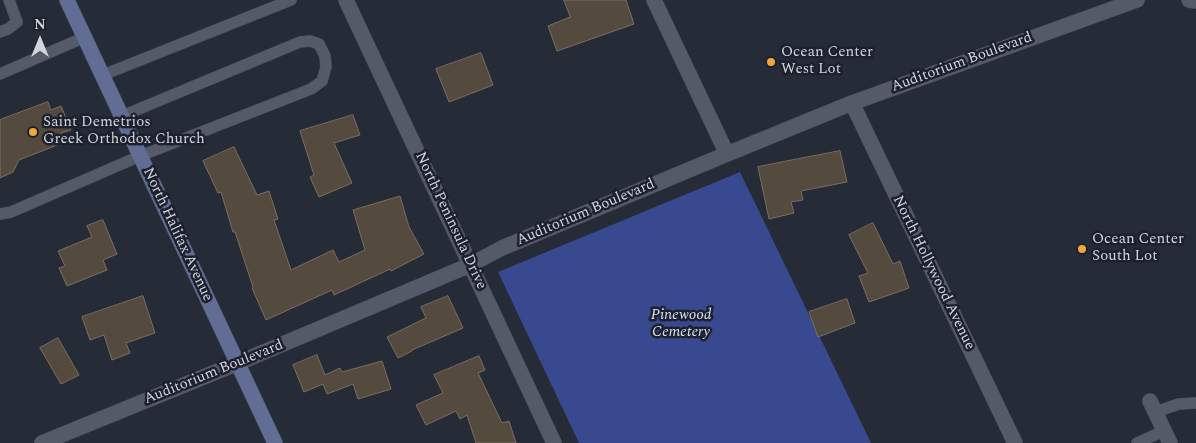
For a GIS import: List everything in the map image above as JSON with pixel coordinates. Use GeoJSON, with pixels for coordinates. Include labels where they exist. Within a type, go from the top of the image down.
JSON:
{"type":"FeatureCollection","features":[{"type":"Feature","properties":{"kind":"street","name":"North Halifax Avenue"},"geometry":{"type":"LineString","coordinates":[[67,0],[274,443]]}},
{"type":"Feature","properties":{"kind":"street","name":"North Peninsula Drive"},"geometry":{"type":"LineString","coordinates":[[346,0],[554,443]]}},
{"type":"Feature","properties":{"kind":"street"},"geometry":{"type":"LineString","coordinates":[[654,0],[727,154]]}},
{"type":"Feature","properties":{"kind":"street","name":"Auditorium Boulevard"},"geometry":{"type":"LineString","coordinates":[[42,443],[238,363],[470,264],[502,248],[727,154],[852,104],[1137,0]]}},
{"type":"Feature","properties":{"kind":"street"},"geometry":{"type":"LineString","coordinates":[[1189,0],[1196,1]]}},
{"type":"Feature","properties":{"kind":"street","name":"North Hollywood Avenue"},"geometry":{"type":"LineString","coordinates":[[852,104],[1015,443]]}},
{"type":"Feature","properties":{"kind":"street"},"geometry":{"type":"LineString","coordinates":[[1153,407],[1167,437]]}},
{"type":"Feature","properties":{"kind":"lane"},"geometry":{"type":"LineString","coordinates":[[0,32],[17,22],[9,0]]}},
{"type":"Feature","properties":{"kind":"lane"},"geometry":{"type":"LineString","coordinates":[[102,75],[291,0]]}},
{"type":"Feature","properties":{"kind":"lane"},"geometry":{"type":"LineString","coordinates":[[0,74],[84,37]]}},
{"type":"Feature","properties":{"kind":"lane"},"geometry":{"type":"LineString","coordinates":[[0,214],[11,212],[140,156],[311,89],[322,80],[326,67],[325,56],[319,44],[310,41],[300,42],[122,116]]}},
{"type":"Feature","properties":{"kind":"lane"},"geometry":{"type":"LineString","coordinates":[[1153,407],[1196,403]]}},
{"type":"Feature","properties":{"kind":"lane"},"geometry":{"type":"LineString","coordinates":[[1137,443],[1167,437]]}},
{"type":"Feature","properties":{"kind":"green space","name":"Pinewood Cemetery"},"geometry":{"type":"Polygon","coordinates":[[[740,172],[871,443],[579,443],[498,272],[740,172]]]}},
{"type":"Feature","properties":{"kind":"building"},"geometry":{"type":"Polygon","coordinates":[[[564,0],[626,0],[634,24],[557,51],[548,26],[570,17],[564,0]]]}},
{"type":"Feature","properties":{"kind":"building"},"geometry":{"type":"Polygon","coordinates":[[[481,53],[493,85],[449,102],[436,69],[481,53]]]}},
{"type":"Feature","properties":{"kind":"building","name":"Saint Demetrios Greek Orthodox Church"},"geometry":{"type":"Polygon","coordinates":[[[48,102],[51,110],[61,106],[71,130],[61,133],[65,142],[19,160],[13,172],[0,178],[0,120],[48,102]]]}},
{"type":"Feature","properties":{"kind":"building"},"geometry":{"type":"Polygon","coordinates":[[[353,115],[360,135],[334,143],[352,183],[319,197],[310,177],[314,175],[300,131],[353,115]]]}},
{"type":"Feature","properties":{"kind":"building"},"geometry":{"type":"Polygon","coordinates":[[[234,147],[257,195],[269,191],[278,219],[274,220],[291,270],[333,250],[339,262],[365,250],[353,210],[400,196],[409,227],[424,254],[391,271],[390,269],[334,295],[332,290],[266,320],[252,288],[221,192],[218,193],[203,161],[234,147]]]}},
{"type":"Feature","properties":{"kind":"building"},"geometry":{"type":"Polygon","coordinates":[[[840,151],[847,182],[801,191],[803,200],[791,202],[794,213],[769,219],[758,167],[840,151]]]}},
{"type":"Feature","properties":{"kind":"building"},"geometry":{"type":"Polygon","coordinates":[[[103,220],[117,254],[103,260],[107,270],[67,286],[59,268],[65,266],[58,251],[92,237],[87,226],[103,220]]]}},
{"type":"Feature","properties":{"kind":"building"},"geometry":{"type":"Polygon","coordinates":[[[873,223],[893,264],[900,261],[909,288],[869,302],[859,276],[868,273],[849,235],[873,223]]]}},
{"type":"Feature","properties":{"kind":"building"},"geometry":{"type":"Polygon","coordinates":[[[143,296],[155,333],[126,343],[130,353],[112,360],[104,335],[90,340],[82,317],[143,296]]]}},
{"type":"Feature","properties":{"kind":"building"},"geometry":{"type":"Polygon","coordinates":[[[448,296],[463,328],[398,358],[387,337],[426,318],[421,307],[448,296]]]}},
{"type":"Feature","properties":{"kind":"building"},"geometry":{"type":"Polygon","coordinates":[[[847,299],[855,323],[818,337],[809,312],[847,299]]]}},
{"type":"Feature","properties":{"kind":"building"},"geometry":{"type":"Polygon","coordinates":[[[58,338],[79,375],[61,384],[40,348],[58,338]]]}},
{"type":"Feature","properties":{"kind":"building"},"geometry":{"type":"Polygon","coordinates":[[[317,355],[325,375],[340,368],[342,372],[382,361],[391,389],[358,399],[353,384],[327,394],[323,384],[304,392],[293,365],[317,355]]]}},
{"type":"Feature","properties":{"kind":"building"},"geometry":{"type":"Polygon","coordinates":[[[479,356],[485,370],[478,373],[502,423],[509,421],[516,443],[476,443],[467,415],[460,419],[456,411],[426,425],[416,405],[443,393],[434,375],[479,356]]]}},
{"type":"Feature","properties":{"kind":"place","name":"Ocean Center West Lot"},"geometry":{"type":"Point","coordinates":[771,62]}},
{"type":"Feature","properties":{"kind":"place","name":"Saint Demetrios Greek Orthodox Church"},"geometry":{"type":"Point","coordinates":[33,132]}},
{"type":"Feature","properties":{"kind":"place","name":"Ocean Center South Lot"},"geometry":{"type":"Point","coordinates":[1082,249]}}]}
